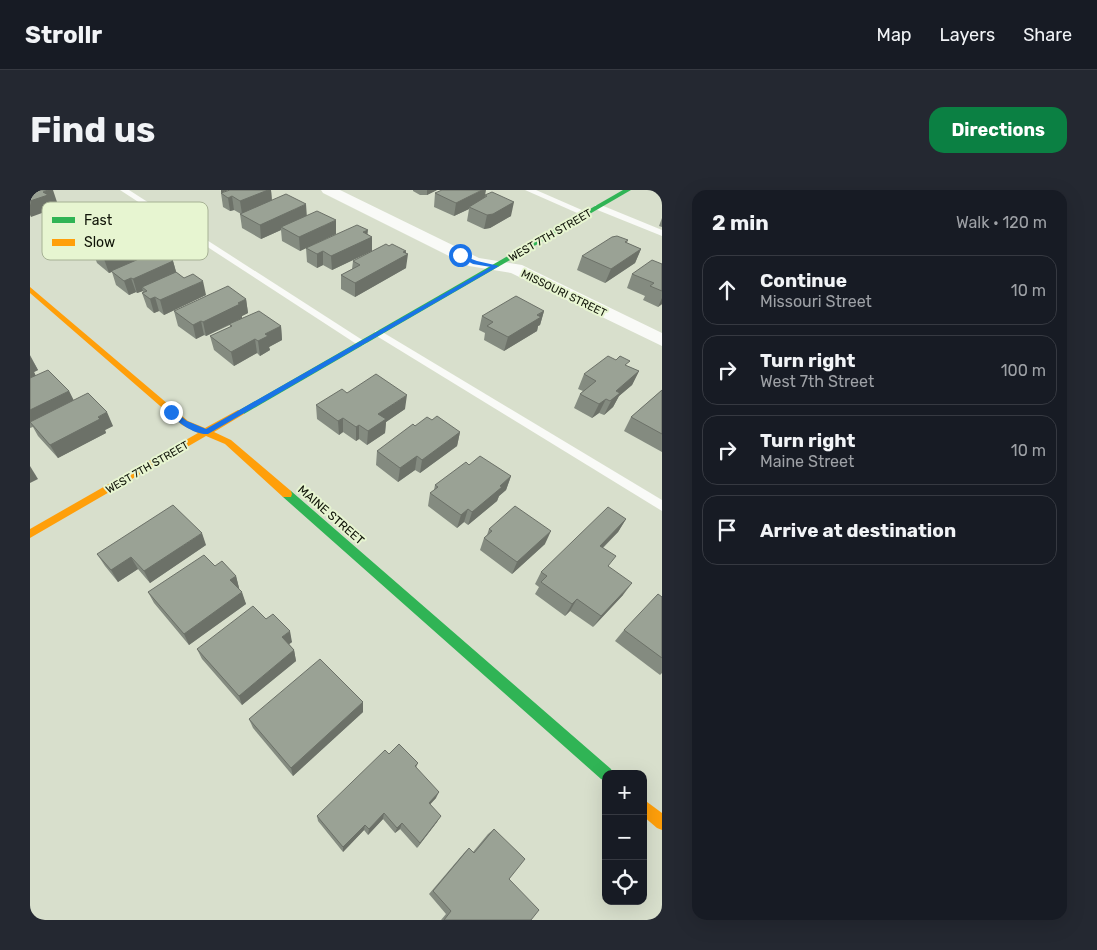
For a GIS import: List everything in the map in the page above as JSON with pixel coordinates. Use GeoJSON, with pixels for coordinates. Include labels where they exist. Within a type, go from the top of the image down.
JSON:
{"type":"FeatureCollection","features":[{"type":"Feature","properties":{"kind":"street","name":"MISSOURI STREET"},"geometry":{"type":"LineString","coordinates":[[328,190],[475,262],[516,269],[662,340]]}},
{"type":"Feature","properties":{"kind":"street","name":"WEST 7TH STREET"},"geometry":{"type":"LineString","coordinates":[[30,534],[628,190]]}},
{"type":"Feature","properties":{"kind":"street","name":"MAINE STREET"},"geometry":{"type":"LineString","coordinates":[[30,289],[185,423],[228,442],[602,770]]}},
{"type":"Feature","properties":{"kind":"street"},"geometry":{"type":"LineString","coordinates":[[647,810],[662,823]]}},
{"type":"Feature","properties":{"kind":"lane"},"geometry":{"type":"LineString","coordinates":[[124,190],[143,202]]}},
{"type":"Feature","properties":{"kind":"lane"},"geometry":{"type":"LineString","coordinates":[[529,190],[587,214]]}},
{"type":"Feature","properties":{"kind":"lane"},"geometry":{"type":"LineString","coordinates":[[598,207],[662,233]]}},
{"type":"Feature","properties":{"kind":"lane"},"geometry":{"type":"LineString","coordinates":[[208,244],[362,343]]}},
{"type":"Feature","properties":{"kind":"lane"},"geometry":{"type":"LineString","coordinates":[[379,333],[662,506]]}},
{"type":"Feature","properties":{"kind":"building"},"geometry":{"type":"Polygon","coordinates":[[[30,190],[48,190],[43,192],[48,195],[30,201],[30,190]]]}},
{"type":"Feature","properties":{"kind":"building"},"geometry":{"type":"Polygon","coordinates":[[[230,190],[268,190],[240,201],[232,196],[228,198],[221,193],[230,190]]]}},
{"type":"Feature","properties":{"kind":"building"},"geometry":{"type":"Polygon","coordinates":[[[442,190],[482,190],[456,203],[435,193],[442,190]]]}},
{"type":"Feature","properties":{"kind":"building"},"geometry":{"type":"Polygon","coordinates":[[[492,192],[514,202],[493,214],[487,215],[469,207],[487,196],[485,195],[492,192]]]}},
{"type":"Feature","properties":{"kind":"building"},"geometry":{"type":"Polygon","coordinates":[[[286,194],[306,204],[260,225],[240,214],[286,194]]]}},
{"type":"Feature","properties":{"kind":"building"},"geometry":{"type":"Polygon","coordinates":[[[317,211],[336,220],[299,237],[281,227],[317,211]]]}},
{"type":"Feature","properties":{"kind":"building"},"geometry":{"type":"Polygon","coordinates":[[[357,225],[368,230],[363,232],[372,237],[331,256],[323,251],[317,254],[306,248],[357,225]]]}},
{"type":"Feature","properties":{"kind":"building"},"geometry":{"type":"Polygon","coordinates":[[[617,236],[628,240],[625,242],[641,249],[611,269],[582,256],[612,237],[617,236]]]}},
{"type":"Feature","properties":{"kind":"building"},"geometry":{"type":"Polygon","coordinates":[[[386,244],[389,246],[392,244],[408,254],[355,283],[341,275],[360,265],[353,261],[386,244]]]}},
{"type":"Feature","properties":{"kind":"building"},"geometry":{"type":"Polygon","coordinates":[[[136,260],[173,261],[133,279],[124,281],[111,271],[136,260]]]}},
{"type":"Feature","properties":{"kind":"building"},"geometry":{"type":"Polygon","coordinates":[[[652,260],[662,264],[662,291],[650,286],[654,283],[632,274],[652,260]]]}},
{"type":"Feature","properties":{"kind":"building"},"geometry":{"type":"Polygon","coordinates":[[[176,272],[184,278],[193,274],[203,281],[160,300],[155,297],[150,299],[142,293],[147,291],[142,287],[176,272]]]}},
{"type":"Feature","properties":{"kind":"building"},"geometry":{"type":"Polygon","coordinates":[[[228,286],[246,299],[238,303],[240,304],[193,325],[174,311],[228,286]]]}},
{"type":"Feature","properties":{"kind":"building"},"geometry":{"type":"Polygon","coordinates":[[[516,296],[544,311],[537,315],[541,317],[508,337],[487,326],[493,322],[482,316],[516,296]]]}},
{"type":"Feature","properties":{"kind":"building"},"geometry":{"type":"Polygon","coordinates":[[[259,311],[281,326],[265,334],[268,336],[258,341],[255,339],[231,352],[210,336],[232,326],[229,324],[259,311]]]}},
{"type":"Feature","properties":{"kind":"building"},"geometry":{"type":"Polygon","coordinates":[[[608,356],[616,360],[620,356],[630,361],[625,365],[639,371],[616,391],[620,393],[610,401],[606,399],[599,404],[580,394],[596,381],[584,374],[608,356]]]}},
{"type":"Feature","properties":{"kind":"building"},"geometry":{"type":"Polygon","coordinates":[[[48,370],[69,391],[30,410],[30,378],[48,370]]]}},
{"type":"Feature","properties":{"kind":"building"},"geometry":{"type":"Polygon","coordinates":[[[376,374],[407,395],[378,414],[386,419],[368,431],[359,425],[356,427],[343,418],[338,421],[316,405],[342,389],[347,393],[376,374]]]}},
{"type":"Feature","properties":{"kind":"building"},"geometry":{"type":"Polygon","coordinates":[[[662,390],[662,434],[631,417],[662,390]]]}},
{"type":"Feature","properties":{"kind":"building"},"geometry":{"type":"Polygon","coordinates":[[[88,393],[107,412],[98,417],[100,419],[50,445],[30,422],[88,393]]]}},
{"type":"Feature","properties":{"kind":"building"},"geometry":{"type":"Polygon","coordinates":[[[437,416],[460,432],[422,460],[417,456],[400,468],[377,451],[413,424],[415,426],[427,417],[432,420],[437,416]]]}},
{"type":"Feature","properties":{"kind":"building"},"geometry":{"type":"Polygon","coordinates":[[[480,456],[511,476],[500,486],[502,487],[472,512],[468,509],[461,515],[430,493],[438,487],[435,485],[466,462],[469,465],[480,456]]]}},
{"type":"Feature","properties":{"kind":"building"},"geometry":{"type":"Polygon","coordinates":[[[173,505],[202,533],[144,571],[131,557],[111,570],[97,554],[173,505]]]}},
{"type":"Feature","properties":{"kind":"building"},"geometry":{"type":"Polygon","coordinates":[[[515,506],[551,531],[517,562],[484,538],[492,531],[489,529],[515,506]]]}},
{"type":"Feature","properties":{"kind":"building"},"geometry":{"type":"Polygon","coordinates":[[[608,507],[626,519],[600,546],[616,556],[608,566],[632,583],[601,616],[577,599],[572,604],[541,582],[547,576],[541,572],[608,507]]]}},
{"type":"Feature","properties":{"kind":"building"},"geometry":{"type":"Polygon","coordinates":[[[204,555],[215,566],[222,561],[236,576],[230,580],[242,592],[184,634],[148,592],[204,555]]]}},
{"type":"Feature","properties":{"kind":"building"},"geometry":{"type":"Polygon","coordinates":[[[658,594],[662,597],[662,658],[624,630],[658,594]]]}},
{"type":"Feature","properties":{"kind":"building"},"geometry":{"type":"Polygon","coordinates":[[[253,606],[266,619],[273,614],[290,631],[282,637],[294,650],[239,696],[197,649],[253,606]]]}},
{"type":"Feature","properties":{"kind":"building"},"geometry":{"type":"Polygon","coordinates":[[[320,659],[363,702],[291,768],[249,719],[320,659]]]}},
{"type":"Feature","properties":{"kind":"building"},"geometry":{"type":"Polygon","coordinates":[[[399,744],[418,763],[415,766],[439,792],[429,803],[441,816],[420,843],[402,823],[397,828],[384,813],[369,829],[365,825],[343,847],[317,816],[385,750],[389,754],[399,744]]]}},
{"type":"Feature","properties":{"kind":"building"},"geometry":{"type":"Polygon","coordinates":[[[494,829],[525,859],[509,879],[539,910],[531,920],[444,920],[451,911],[433,891],[469,848],[474,853],[494,829]]]}},
{"type":"Feature","properties":{"kind":"traffic: fast"},"geometry":{"type":"LineString","coordinates":[[241,412],[628,190]]}},
{"type":"Feature","properties":{"kind":"traffic: fast"},"geometry":{"type":"LineString","coordinates":[[287,494],[602,770]]}},
{"type":"Feature","properties":{"kind":"traffic: slow"},"geometry":{"type":"LineString","coordinates":[[30,289],[185,423],[228,442],[287,494]]}},
{"type":"Feature","properties":{"kind":"traffic: slow"},"geometry":{"type":"LineString","coordinates":[[30,534],[241,412]]}},
{"type":"Feature","properties":{"kind":"traffic: slow"},"geometry":{"type":"LineString","coordinates":[[647,810],[662,823]]}},
{"type":"Feature","properties":{"kind":"route"},"geometry":{"type":"LineString","coordinates":[[171,412],[185,423],[206,432],[496,266],[475,262],[460,255]]}}]}
